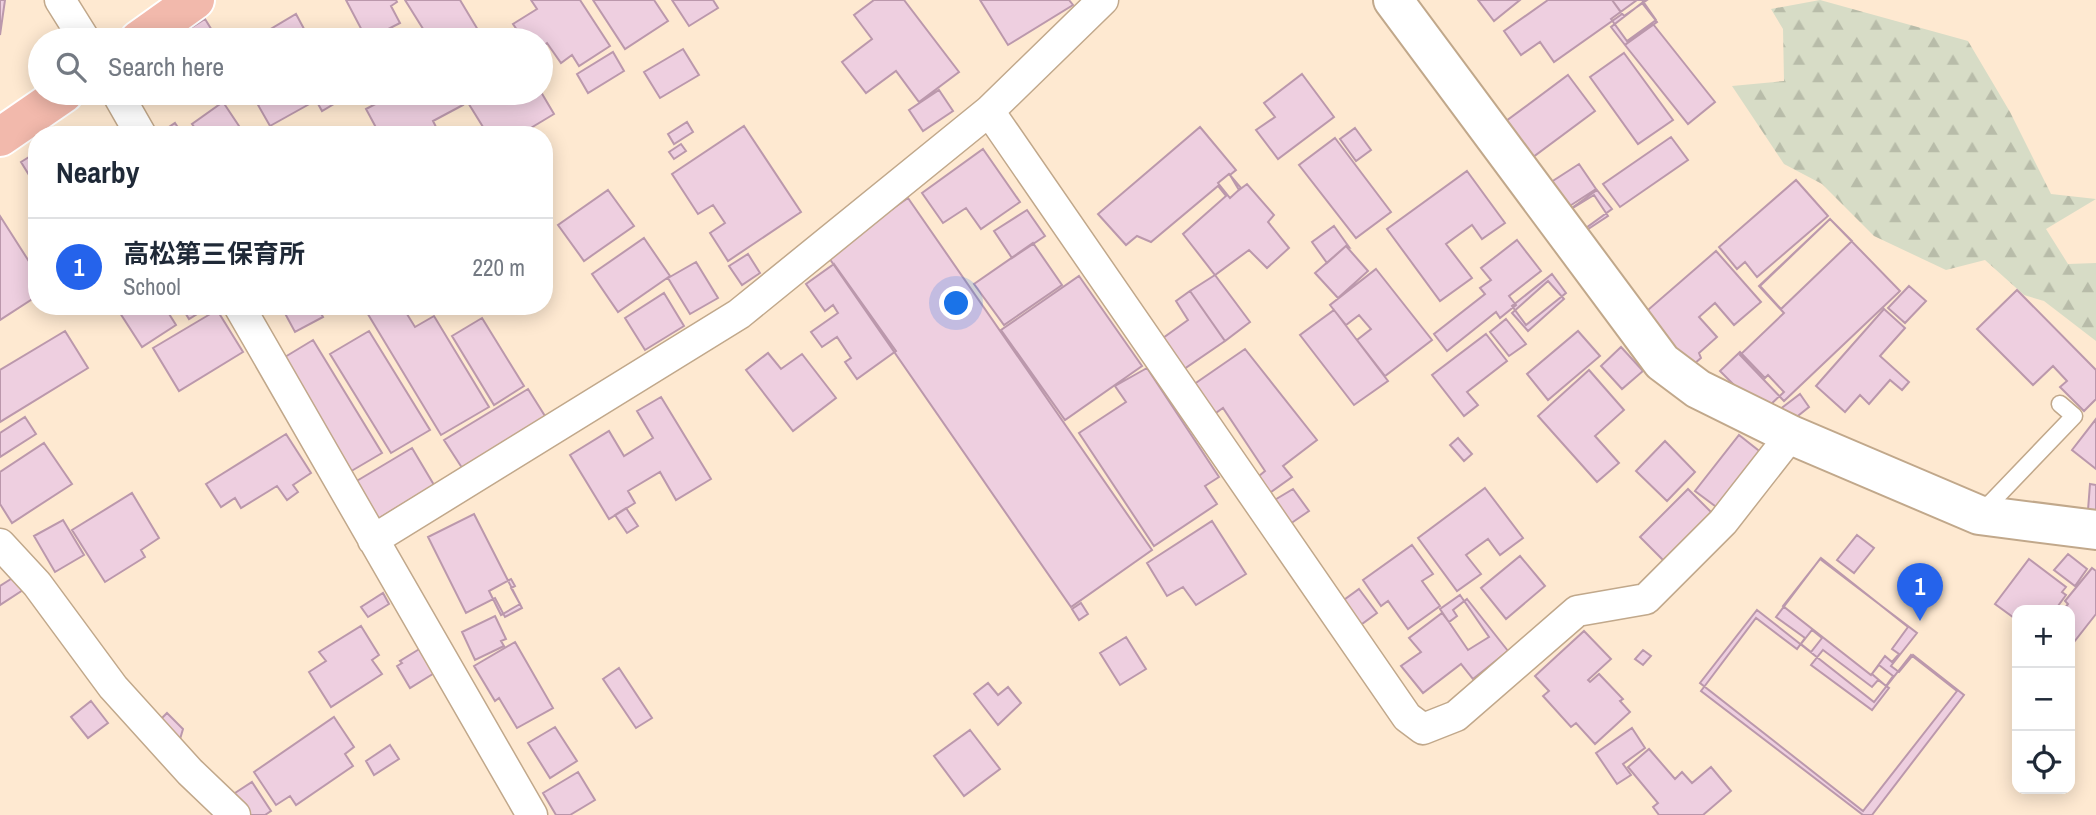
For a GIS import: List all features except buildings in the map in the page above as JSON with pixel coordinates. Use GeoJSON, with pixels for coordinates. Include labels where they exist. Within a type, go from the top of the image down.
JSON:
{"type":"FeatureCollection","features":[{"type":"Feature","properties":{"kind":"highway"},"geometry":{"type":"LineString","coordinates":[[156,28],[195,0]]}},
{"type":"Feature","properties":{"kind":"highway"},"geometry":{"type":"LineString","coordinates":[[0,137],[47,105]]}},
{"type":"Feature","properties":{"kind":"street"},"geometry":{"type":"LineString","coordinates":[[60,0],[78,28]]}},
{"type":"Feature","properties":{"kind":"street"},"geometry":{"type":"LineString","coordinates":[[373,540],[740,314],[989,111],[1103,0]]}},
{"type":"Feature","properties":{"kind":"street"},"geometry":{"type":"LineString","coordinates":[[1392,0],[1662,362],[1699,389],[1791,435],[1979,515],[2096,530]]}},
{"type":"Feature","properties":{"kind":"street"},"geometry":{"type":"LineString","coordinates":[[124,105],[136,126]]}},
{"type":"Feature","properties":{"kind":"street"},"geometry":{"type":"LineString","coordinates":[[989,111],[1407,717],[1423,729],[1456,716],[1577,611],[1646,598],[1723,522],[1791,435]]}},
{"type":"Feature","properties":{"kind":"street"},"geometry":{"type":"LineString","coordinates":[[244,315],[532,815]]}},
{"type":"Feature","properties":{"kind":"street"},"geometry":{"type":"LineString","coordinates":[[0,544],[37,584],[113,687],[190,772],[235,815]]}},
{"type":"Feature","properties":{"kind":"lane"},"geometry":{"type":"LineString","coordinates":[[1979,515],[2074,416],[2060,404]]}},
{"type":"Feature","properties":{"kind":"green space"},"geometry":{"type":"Polygon","coordinates":[[[1820,0],[1968,41],[2010,112],[2051,194],[2096,199],[2046,229],[2068,264],[2096,263],[2096,341],[2044,301],[2024,295],[1985,260],[1946,270],[1874,236],[1822,184],[1784,164],[1732,86],[1784,81],[1783,29],[1771,9],[1820,0]]]}},
{"type":"Feature","properties":{"kind":"place","name":"高松第三保育所"},"geometry":{"type":"Point","coordinates":[1920,621]}}]}
